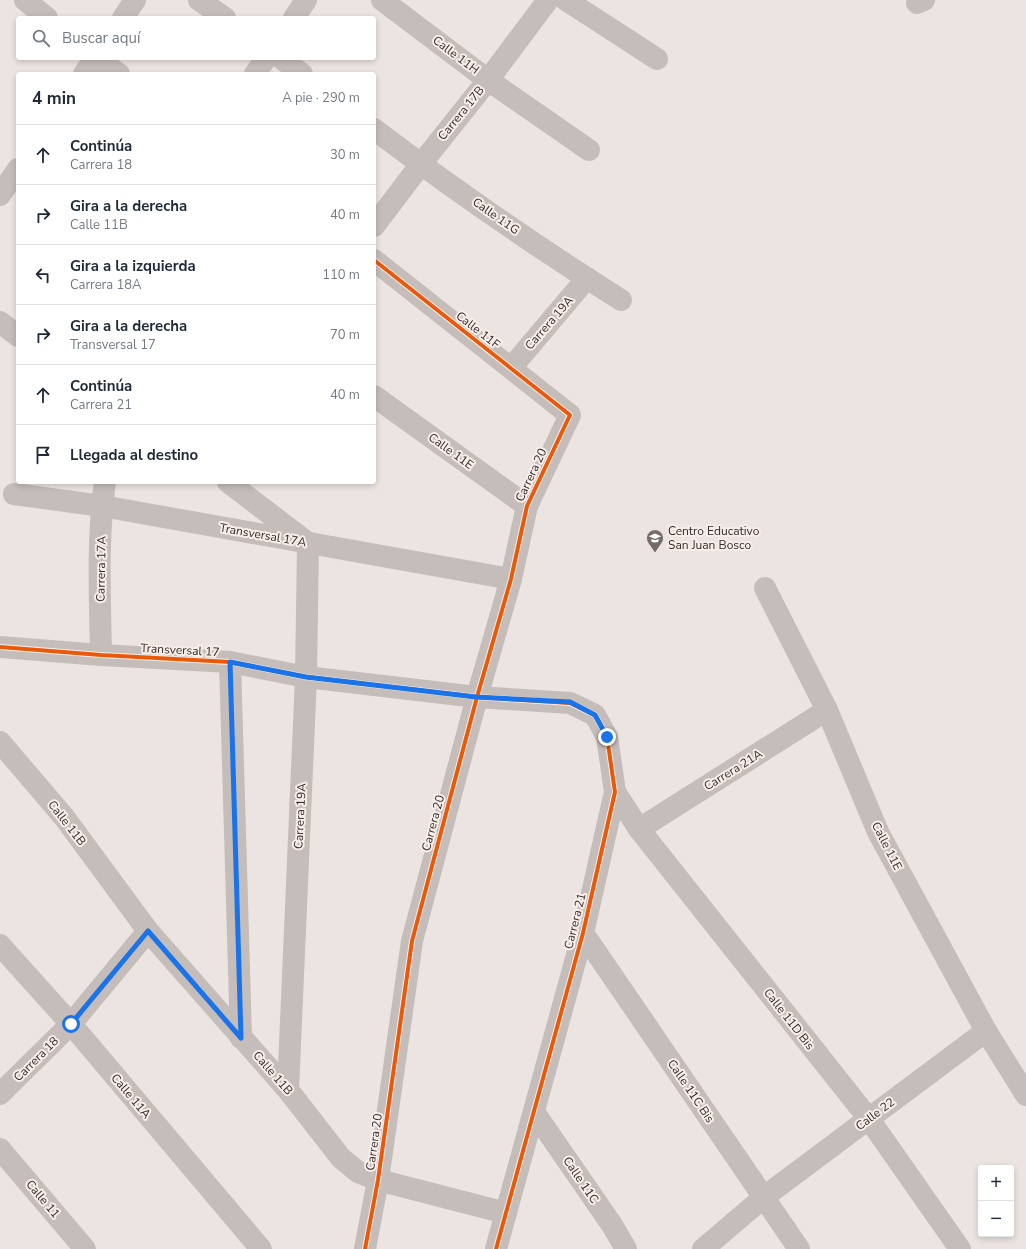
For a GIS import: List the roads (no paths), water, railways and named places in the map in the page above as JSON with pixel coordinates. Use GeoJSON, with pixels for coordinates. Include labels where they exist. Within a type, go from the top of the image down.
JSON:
{"type":"FeatureCollection","features":[{"type":"Feature","properties":{"kind":"street"},"geometry":{"type":"LineString","coordinates":[[25,0],[45,16]]}},
{"type":"Feature","properties":{"kind":"street"},"geometry":{"type":"LineString","coordinates":[[123,16],[135,0]]}},
{"type":"Feature","properties":{"kind":"street"},"geometry":{"type":"LineString","coordinates":[[199,0],[222,16]]}},
{"type":"Feature","properties":{"kind":"street"},"geometry":{"type":"LineString","coordinates":[[295,16],[306,0]]}},
{"type":"Feature","properties":{"kind":"street","name":"Calle 11H"},"geometry":{"type":"LineString","coordinates":[[382,0],[488,80],[589,150]]}},
{"type":"Feature","properties":{"kind":"street","name":"Carrera 17B"},"geometry":{"type":"LineString","coordinates":[[376,223],[488,80],[548,0]]}},
{"type":"Feature","properties":{"kind":"street"},"geometry":{"type":"LineString","coordinates":[[566,0],[657,59]]}},
{"type":"Feature","properties":{"kind":"street"},"geometry":{"type":"LineString","coordinates":[[86,72],[94,60]]}},
{"type":"Feature","properties":{"kind":"street"},"geometry":{"type":"LineString","coordinates":[[99,60],[116,72]]}},
{"type":"Feature","properties":{"kind":"street"},"geometry":{"type":"LineString","coordinates":[[256,72],[265,60]]}},
{"type":"Feature","properties":{"kind":"street"},"geometry":{"type":"LineString","coordinates":[[284,60],[299,72]]}},
{"type":"Feature","properties":{"kind":"street","name":"Calle 11G"},"geometry":{"type":"LineString","coordinates":[[376,130],[421,164],[621,300]]}},
{"type":"Feature","properties":{"kind":"street"},"geometry":{"type":"LineString","coordinates":[[0,195],[16,172]]}},
{"type":"Feature","properties":{"kind":"street","name":"Calle 11F"},"geometry":{"type":"LineString","coordinates":[[376,262],[570,415]]}},
{"type":"Feature","properties":{"kind":"street","name":"Carrera 19A"},"geometry":{"type":"LineString","coordinates":[[511,368],[587,278]]}},
{"type":"Feature","properties":{"kind":"street"},"geometry":{"type":"LineString","coordinates":[[0,322],[16,334]]}},
{"type":"Feature","properties":{"kind":"street","name":"Calle 11E"},"geometry":{"type":"LineString","coordinates":[[376,397],[527,506]]}},
{"type":"Feature","properties":{"kind":"street","name":"Carrera 20"},"geometry":{"type":"LineString","coordinates":[[365,1249],[378,1180],[412,941],[476,697],[511,579],[527,506],[570,415]]}},
{"type":"Feature","properties":{"kind":"street","name":"Carrera 17A"},"geometry":{"type":"LineString","coordinates":[[101,655],[100,594],[102,506],[105,484]]}},
{"type":"Feature","properties":{"kind":"street"},"geometry":{"type":"LineString","coordinates":[[231,484],[308,543]]}},
{"type":"Feature","properties":{"kind":"street","name":"Transversal 17A"},"geometry":{"type":"LineString","coordinates":[[14,494],[102,506],[511,579]]}},
{"type":"Feature","properties":{"kind":"street","name":"Carrera 19A"},"geometry":{"type":"LineString","coordinates":[[288,1090],[306,677],[308,543]]}},
{"type":"Feature","properties":{"kind":"street","name":"Calle 11E"},"geometry":{"type":"LineString","coordinates":[[765,588],[827,710],[878,832],[986,1031],[1026,1095]]}},
{"type":"Feature","properties":{"kind":"street","name":"Transversal 17"},"geometry":{"type":"LineString","coordinates":[[0,647],[101,655],[230,662],[306,677],[476,697]]}},
{"type":"Feature","properties":{"kind":"street"},"geometry":{"type":"LineString","coordinates":[[230,662],[241,1038]]}},
{"type":"Feature","properties":{"kind":"street","name":"Carrera 21"},"geometry":{"type":"LineString","coordinates":[[476,697],[570,702],[595,715],[607,737],[615,792],[583,933],[496,1249]]}},
{"type":"Feature","properties":{"kind":"street","name":"Carrera 21A"},"geometry":{"type":"LineString","coordinates":[[639,829],[827,710]]}},
{"type":"Feature","properties":{"kind":"street","name":"Calle 11B"},"geometry":{"type":"LineString","coordinates":[[0,742],[64,817],[148,931],[288,1090],[341,1158],[358,1172],[378,1180],[506,1213]]}},
{"type":"Feature","properties":{"kind":"street","name":"Calle 11D Bis"},"geometry":{"type":"LineString","coordinates":[[615,792],[639,829],[869,1119],[960,1249]]}},
{"type":"Feature","properties":{"kind":"street","name":"Carrera 18"},"geometry":{"type":"LineString","coordinates":[[0,1094],[71,1024],[148,931]]}},
{"type":"Feature","properties":{"kind":"street","name":"Calle 11C Bis"},"geometry":{"type":"LineString","coordinates":[[583,933],[799,1249]]}},
{"type":"Feature","properties":{"kind":"street","name":"Calle 11A"},"geometry":{"type":"LineString","coordinates":[[0,945],[71,1024],[261,1249]]}},
{"type":"Feature","properties":{"kind":"street","name":"Calle 22"},"geometry":{"type":"LineString","coordinates":[[703,1249],[764,1197],[986,1031]]}},
{"type":"Feature","properties":{"kind":"street","name":"Calle 11C"},"geometry":{"type":"LineString","coordinates":[[534,1112],[612,1225],[626,1249]]}},
{"type":"Feature","properties":{"kind":"street","name":"Calle 11"},"geometry":{"type":"LineString","coordinates":[[0,1149],[85,1249]]}},
{"type":"Feature","properties":{"kind":"place","name":"Centro Educativo San Juan Bosco"},"geometry":{"type":"Point","coordinates":[655,553]}}]}
